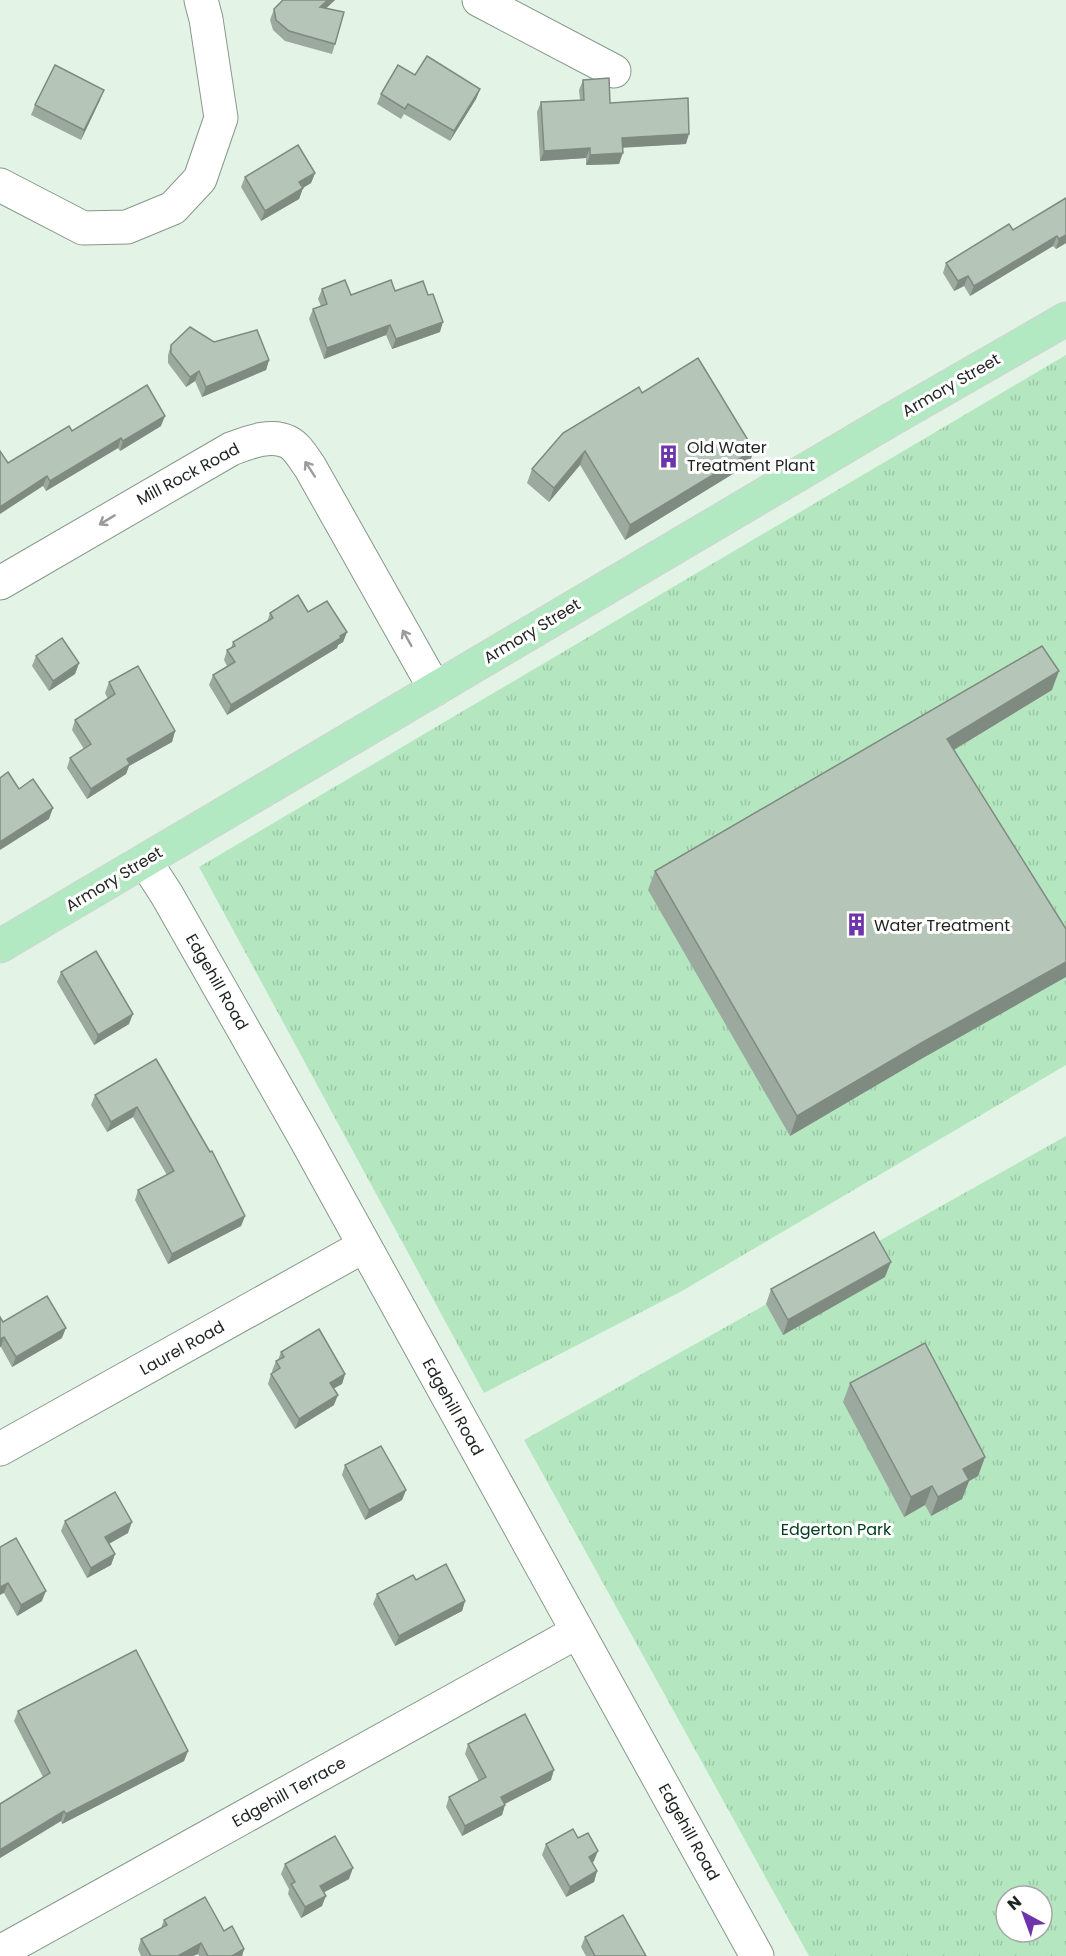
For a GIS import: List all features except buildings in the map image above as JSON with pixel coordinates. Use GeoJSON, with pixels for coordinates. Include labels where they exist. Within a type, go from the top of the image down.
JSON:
{"type":"FeatureCollection","features":[{"type":"Feature","properties":{"kind":"main road","name":"Armory Street"},"geometry":{"type":"LineString","coordinates":[[0,946],[882,425],[1066,319]]}},
{"type":"Feature","properties":{"kind":"street"},"geometry":{"type":"LineString","coordinates":[[0,185],[83,228],[127,227],[173,208],[200,178],[221,118],[201,0]]}},
{"type":"Feature","properties":{"kind":"street"},"geometry":{"type":"LineString","coordinates":[[479,0],[614,71]]}},
{"type":"Feature","properties":{"kind":"street","name":"Mill Rock Road"},"geometry":{"type":"LineString","coordinates":[[0,583],[231,448],[274,438],[288,442],[310,467],[435,689]]}},
{"type":"Feature","properties":{"kind":"street","name":"Edgehill Road"},"geometry":{"type":"LineString","coordinates":[[145,861],[167,895],[264,1065],[758,1956]]}},
{"type":"Feature","properties":{"kind":"street","name":"Laurel Road"},"geometry":{"type":"LineString","coordinates":[[0,1449],[364,1246]]}},
{"type":"Feature","properties":{"kind":"street","name":"Edgehill Terrace"},"geometry":{"type":"LineString","coordinates":[[0,1952],[577,1632]]}},
{"type":"Feature","properties":{"kind":"green space"},"geometry":{"type":"Polygon","coordinates":[[[1066,355],[1066,1065],[682,1291],[484,1393],[199,867],[1066,355]]]}},
{"type":"Feature","properties":{"kind":"green space","name":"Edgerton Park"},"geometry":{"type":"Polygon","coordinates":[[[1066,1136],[1066,1956],[809,1956],[524,1440],[1066,1136]]]}},
{"type":"Feature","properties":{"kind":"place","name":"Old Water Treatment Plant"},"geometry":{"type":"Point","coordinates":[669,456]}},
{"type":"Feature","properties":{"kind":"place","name":"Water Treatment"},"geometry":{"type":"Point","coordinates":[856,925]}}]}
